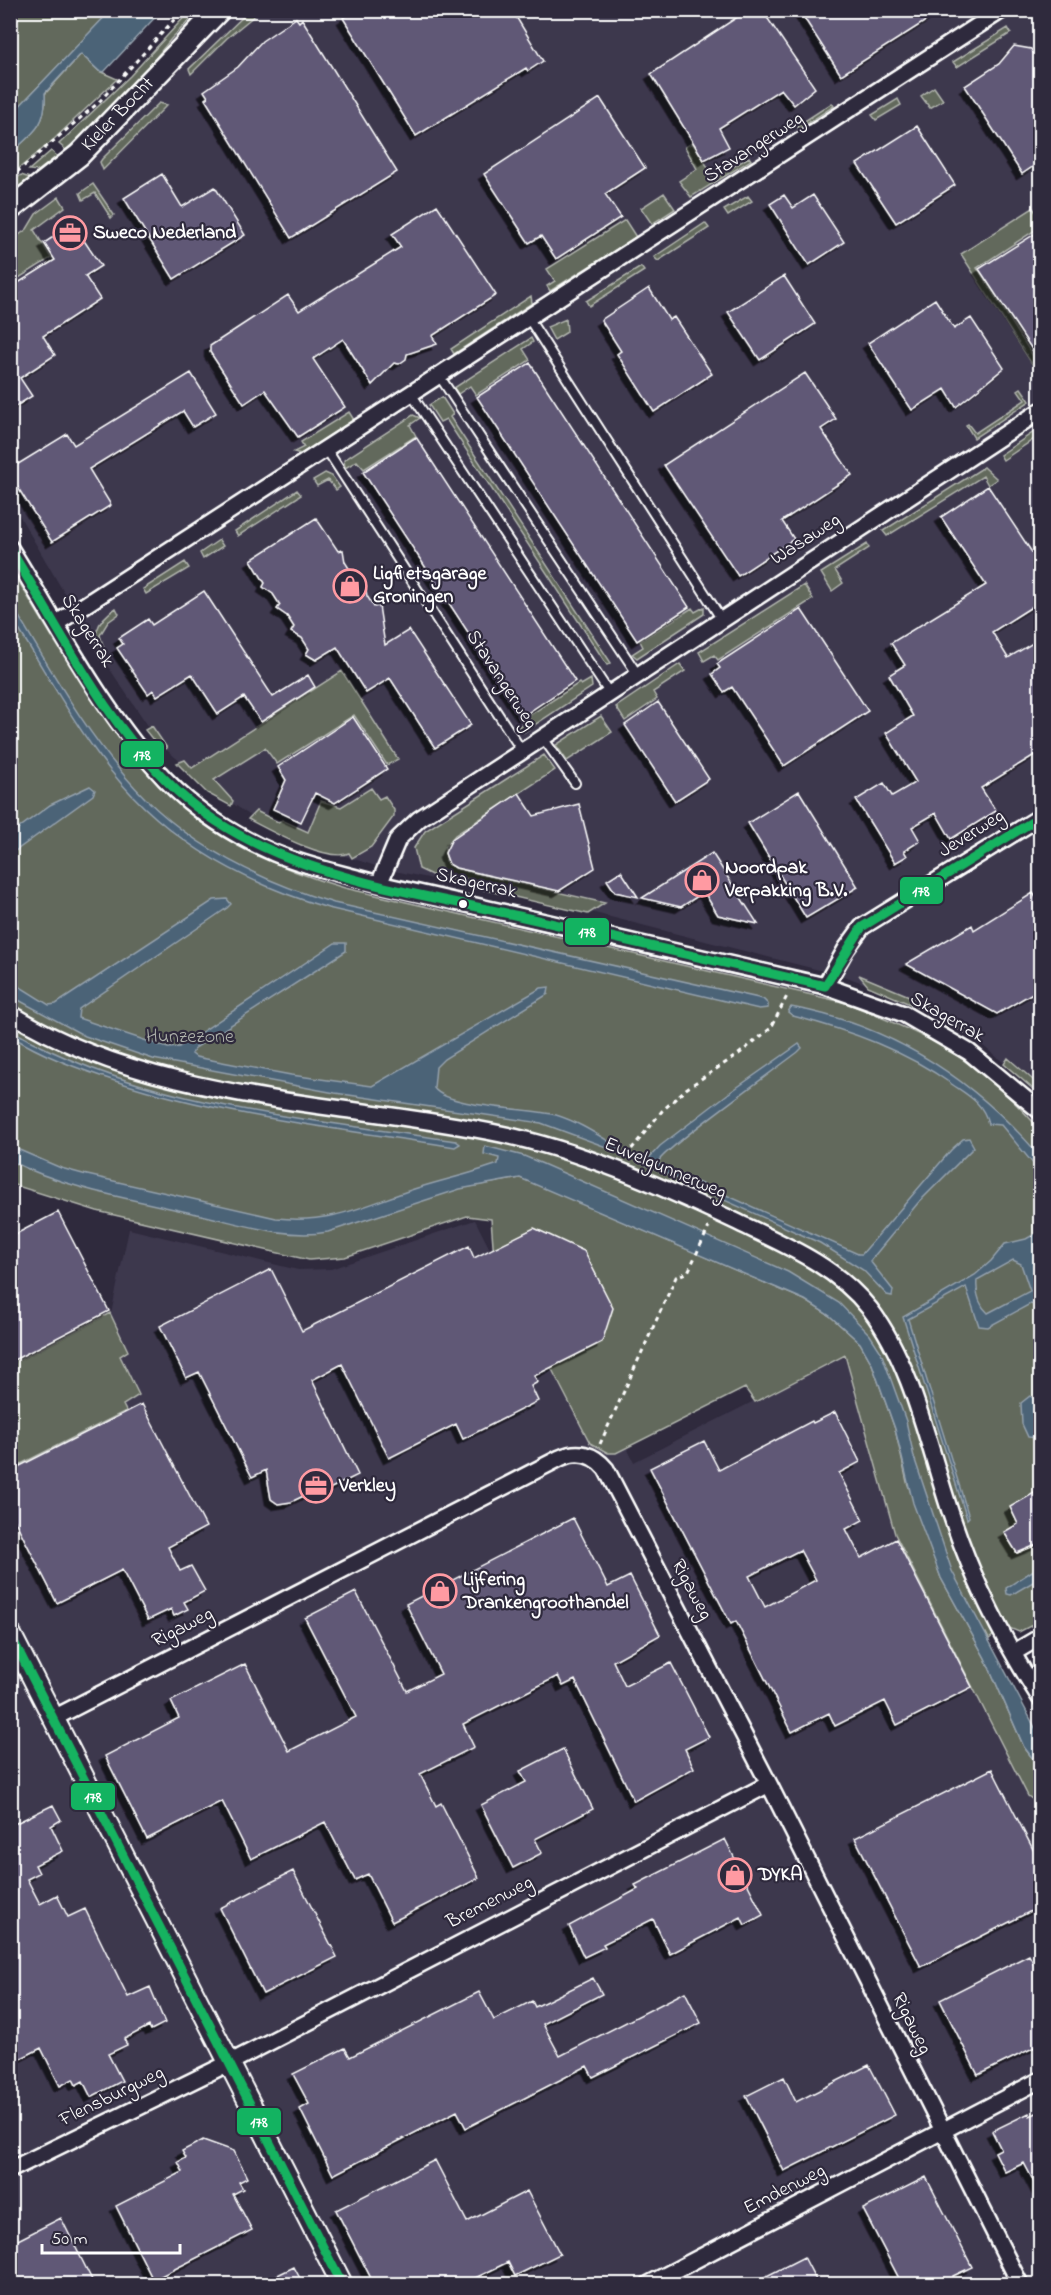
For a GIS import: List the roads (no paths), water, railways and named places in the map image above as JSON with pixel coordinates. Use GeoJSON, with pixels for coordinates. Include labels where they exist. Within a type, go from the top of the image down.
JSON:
{"type":"FeatureCollection","features":[{"type":"Feature","properties":{"kind":"main road","name":"Kieler Bocht"},"geometry":{"type":"LineString","coordinates":[[10,209],[79,155],[219,10]]}},
{"type":"Feature","properties":{"kind":"street","name":"Stavangerweg"},"geometry":{"type":"LineString","coordinates":[[57,623],[440,377],[1002,10]]}},
{"type":"Feature","properties":{"kind":"street","name":"Wasaweg"},"geometry":{"type":"LineString","coordinates":[[379,884],[398,839],[419,819],[1041,411]]}},
{"type":"Feature","properties":{"kind":"street","name":"Skagerrak"},"geometry":{"type":"LineString","coordinates":[[10,548],[106,704],[165,780],[200,809],[247,839],[275,853],[313,866],[379,884],[825,986],[904,1014],[960,1046],[1041,1111]]}},
{"type":"Feature","properties":{"kind":"street","name":"Jeverweg"},"geometry":{"type":"LineString","coordinates":[[825,986],[846,948],[862,927],[1041,816]]}},
{"type":"Feature","properties":{"kind":"street","name":"Euvelgunnerweg"},"geometry":{"type":"LineString","coordinates":[[10,1013],[88,1052],[162,1076],[315,1107],[498,1134],[556,1149],[618,1171],[716,1212],[812,1259],[843,1281],[870,1309],[894,1347],[903,1368],[954,1525],[982,1598],[1041,1698]]}},
{"type":"Feature","properties":{"kind":"street","name":"Rigaweg"},"geometry":{"type":"LineString","coordinates":[[54,1718],[560,1458],[577,1453],[594,1458],[606,1468],[769,1784],[941,2132],[1020,2284]]}},
{"type":"Feature","properties":{"kind":"street"},"geometry":{"type":"LineString","coordinates":[[10,1633],[231,2062],[342,2284]]}},
{"type":"Feature","properties":{"kind":"street"},"geometry":{"type":"LineString","coordinates":[[1013,1653],[1041,1637]]}},
{"type":"Feature","properties":{"kind":"street","name":"Bremenweg"},"geometry":{"type":"LineString","coordinates":[[231,2062],[769,1784]]}},
{"type":"Feature","properties":{"kind":"street","name":"Flensburgweg"},"geometry":{"type":"LineString","coordinates":[[10,2170],[231,2062]]}},
{"type":"Feature","properties":{"kind":"street","name":"Emdenweg"},"geometry":{"type":"LineString","coordinates":[[649,2284],[1041,2080]]}},
{"type":"Feature","properties":{"kind":"lane"},"geometry":{"type":"LineString","coordinates":[[1038,10],[1041,15]]}},
{"type":"Feature","properties":{"kind":"lane"},"geometry":{"type":"LineString","coordinates":[[529,319],[722,620]]}},
{"type":"Feature","properties":{"kind":"lane"},"geometry":{"type":"LineString","coordinates":[[440,377],[638,675]]}},
{"type":"Feature","properties":{"kind":"lane"},"geometry":{"type":"LineString","coordinates":[[412,395],[610,694]]}},
{"type":"Feature","properties":{"kind":"lane","name":"Stavangerweg"},"geometry":{"type":"LineString","coordinates":[[327,450],[522,752]]}},
{"type":"Feature","properties":{"kind":"lane"},"geometry":{"type":"LineString","coordinates":[[543,738],[574,783]]}},
{"type":"Feature","properties":{"kind":"water"},"geometry":{"type":"Polygon","coordinates":[[[111,10],[161,11],[104,72],[99,71],[81,54],[45,93],[44,113],[41,121],[32,134],[11,153],[11,115],[111,10]]]}},
{"type":"Feature","properties":{"kind":"water"},"geometry":{"type":"Polygon","coordinates":[[[11,603],[72,705],[126,777],[165,817],[209,849],[233,862],[282,885],[334,903],[763,999],[768,1004],[768,1008],[759,1009],[328,908],[293,897],[229,868],[171,830],[120,782],[87,739],[58,694],[11,616],[11,603]]]}},
{"type":"Feature","properties":{"kind":"water"},"geometry":{"type":"Polygon","coordinates":[[[90,786],[95,790],[93,795],[11,854],[11,834],[50,805],[90,786]]]}},
{"type":"Feature","properties":{"kind":"water"},"geometry":{"type":"Polygon","coordinates":[[[227,899],[231,904],[227,908],[79,1009],[78,1018],[168,1048],[179,1047],[335,943],[346,943],[346,951],[195,1048],[192,1054],[196,1057],[291,1075],[372,1086],[541,988],[549,987],[548,994],[444,1059],[436,1067],[434,1088],[442,1095],[455,1100],[556,1115],[588,1129],[618,1147],[617,1151],[541,1123],[335,1093],[153,1059],[85,1036],[11,996],[11,981],[49,1005],[56,1004],[214,900],[227,899]]]}},
{"type":"Feature","properties":{"kind":"water"},"geometry":{"type":"Polygon","coordinates":[[[791,1007],[828,1015],[863,1027],[929,1060],[959,1080],[1014,1129],[1040,1156],[1040,1172],[1001,1125],[988,1124],[983,1111],[965,1093],[915,1062],[876,1043],[836,1028],[793,1016],[788,1012],[791,1007]]]}},
{"type":"Feature","properties":{"kind":"water"},"geometry":{"type":"Polygon","coordinates":[[[11,1030],[62,1056],[116,1077],[171,1093],[228,1106],[456,1141],[460,1144],[455,1147],[284,1121],[198,1104],[75,1067],[23,1043],[11,1036],[11,1030]]]}},
{"type":"Feature","properties":{"kind":"water"},"geometry":{"type":"Polygon","coordinates":[[[799,1044],[802,1048],[798,1052],[699,1126],[664,1154],[658,1162],[661,1166],[862,1254],[951,1150],[963,1139],[969,1138],[974,1147],[918,1203],[870,1261],[893,1290],[892,1296],[887,1295],[863,1270],[820,1243],[640,1162],[648,1159],[660,1146],[729,1093],[799,1044]]]}},
{"type":"Feature","properties":{"kind":"water"},"geometry":{"type":"Polygon","coordinates":[[[10,1146],[61,1168],[83,1174],[276,1218],[296,1219],[347,1212],[498,1164],[499,1158],[484,1154],[485,1146],[524,1156],[788,1272],[839,1303],[870,1335],[881,1352],[906,1421],[914,1457],[952,1571],[1040,1737],[1040,1768],[1024,1747],[985,1658],[941,1578],[913,1503],[895,1429],[872,1364],[860,1343],[830,1316],[805,1300],[520,1178],[460,1189],[328,1232],[294,1234],[260,1229],[123,1198],[54,1179],[11,1161],[10,1146]]]}},
{"type":"Feature","properties":{"kind":"water"},"geometry":{"type":"Polygon","coordinates":[[[1040,1231],[1040,1318],[1034,1305],[1030,1304],[988,1327],[979,1326],[966,1287],[908,1319],[969,1517],[967,1519],[903,1317],[975,1275],[1005,1244],[1026,1239],[1040,1231]],[[1013,1260],[977,1280],[979,1298],[988,1313],[1030,1291],[1021,1264],[1013,1260]]]}},
{"type":"Feature","properties":{"kind":"water"},"geometry":{"type":"Polygon","coordinates":[[[1030,1396],[1040,1401],[1040,1438],[1028,1437],[1022,1424],[1021,1403],[1030,1396]]]}},
{"type":"Feature","properties":{"kind":"water"},"geometry":{"type":"Polygon","coordinates":[[[1040,1566],[1040,1578],[1011,1595],[1007,1594],[1006,1588],[1040,1566]]]}},
{"type":"Feature","properties":{"kind":"place","name":"Sweco Nederland"},"geometry":{"type":"Point","coordinates":[70,233]}},
{"type":"Feature","properties":{"kind":"place","name":"Ligfietsgarage Groningen"},"geometry":{"type":"Point","coordinates":[350,586]}},
{"type":"Feature","properties":{"kind":"place","name":"Noordpak Verpakking B.V."},"geometry":{"type":"Point","coordinates":[702,880]}},
{"type":"Feature","properties":{"kind":"place","name":"Verkley"},"geometry":{"type":"Point","coordinates":[316,1486]}},
{"type":"Feature","properties":{"kind":"place","name":"Lijfering Drankengroothandel"},"geometry":{"type":"Point","coordinates":[440,1591]}},
{"type":"Feature","properties":{"kind":"place","name":"DYKA"},"geometry":{"type":"Point","coordinates":[735,1875]}},
{"type":"Feature","properties":{"kind":"park label","name":"Hunzezone"},"geometry":{"type":"Point","coordinates":[190,1037]}}]}
